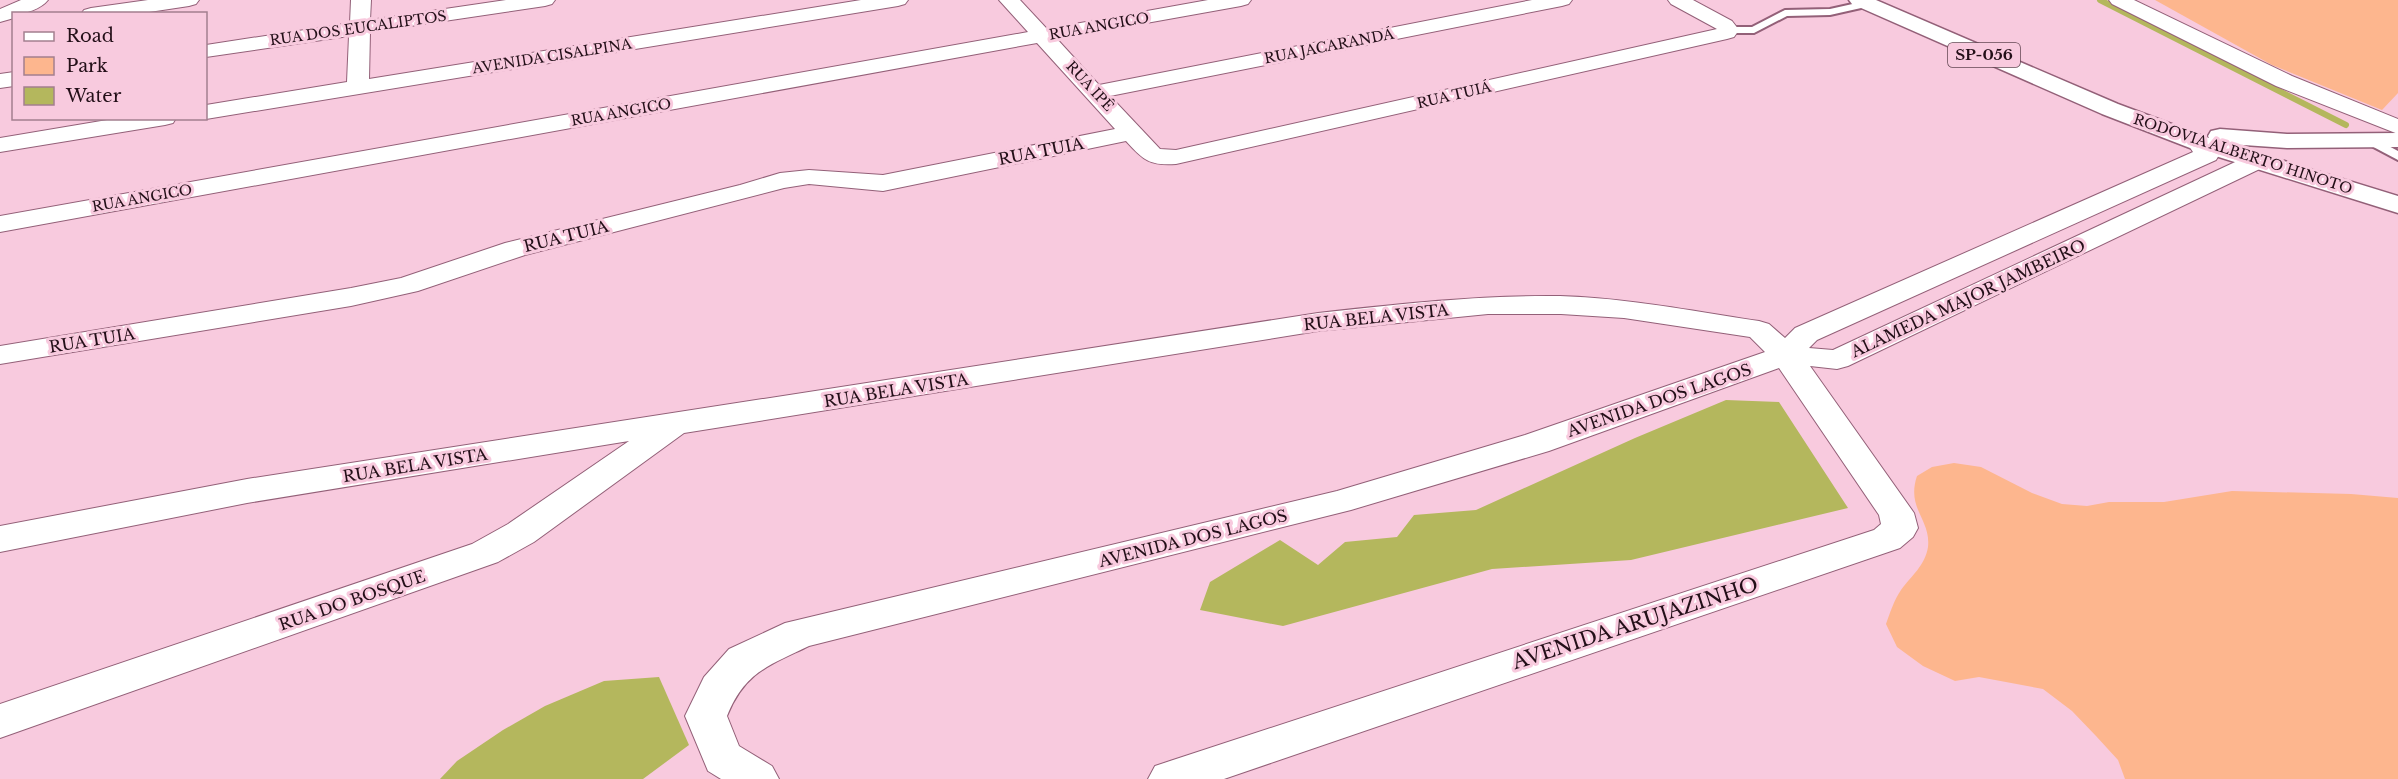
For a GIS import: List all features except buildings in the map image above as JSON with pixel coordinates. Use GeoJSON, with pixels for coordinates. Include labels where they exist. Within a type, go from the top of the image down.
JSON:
{"type":"FeatureCollection","features":[{"type":"Feature","properties":{"kind":"main road","name":"RODOVIA ALBERTO HINOTO"},"geometry":{"type":"LineString","coordinates":[[1862,2],[2110,109],[2209,139],[2257,161],[2398,205]]}},
{"type":"Feature","properties":{"kind":"main road","name":"RODOVIA ALBERTO HINOTO"},"geometry":{"type":"LineString","coordinates":[[2209,139],[2398,140]]}},
{"type":"Feature","properties":{"kind":"main road"},"geometry":{"type":"LineString","coordinates":[[2287,141],[2283,150],[2290,161],[2311,174],[2340,186]]}},
{"type":"Feature","properties":{"kind":"street"},"geometry":{"type":"LineString","coordinates":[[0,16],[38,0]]}},
{"type":"Feature","properties":{"kind":"street"},"geometry":{"type":"LineString","coordinates":[[105,12],[189,0]]}},
{"type":"Feature","properties":{"kind":"street"},"geometry":{"type":"LineString","coordinates":[[358,87],[361,0]]}},
{"type":"Feature","properties":{"kind":"street","name":"RUA DOS EUCALIPTOS"},"geometry":{"type":"LineString","coordinates":[[207,51],[545,0]]}},
{"type":"Feature","properties":{"kind":"street","name":"AVENIDA CISALPINA"},"geometry":{"type":"LineString","coordinates":[[207,112],[898,0]]}},
{"type":"Feature","properties":{"kind":"street","name":"RUA IPÊ"},"geometry":{"type":"LineString","coordinates":[[1009,0],[1151,153],[1161,158],[1176,157]]}},
{"type":"Feature","properties":{"kind":"street","name":"RUA ANGICO"},"geometry":{"type":"LineString","coordinates":[[0,224],[1241,0]]}},
{"type":"Feature","properties":{"kind":"street","name":"RUA JACARANDÁ"},"geometry":{"type":"LineString","coordinates":[[1096,92],[1562,0]]}},
{"type":"Feature","properties":{"kind":"street"},"geometry":{"type":"LineString","coordinates":[[1678,0],[1725,25],[1729,30]]}},
{"type":"Feature","properties":{"kind":"street"},"geometry":{"type":"LineString","coordinates":[[2119,0],[2284,81],[2398,127]]}},
{"type":"Feature","properties":{"kind":"street","name":"RUA TUIÁ"},"geometry":{"type":"LineString","coordinates":[[1176,157],[1724,34],[1729,30]]}},
{"type":"Feature","properties":{"kind":"street"},"geometry":{"type":"LineString","coordinates":[[0,145],[153,120]]}},
{"type":"Feature","properties":{"kind":"street","name":"RUA TUIA"},"geometry":{"type":"LineString","coordinates":[[0,355],[351,297],[408,285],[515,249],[749,191],[780,181],[808,177],[883,183],[1133,134]]}},
{"type":"Feature","properties":{"kind":"street","name":"ALAMEDA MAJOR JAMBEIRO"},"geometry":{"type":"LineString","coordinates":[[1786,355],[1806,334],[2207,155],[2209,139]]}},
{"type":"Feature","properties":{"kind":"street","name":"ALAMEDA MAJOR JAMBEIRO"},"geometry":{"type":"LineString","coordinates":[[1786,355],[1837,360],[2257,161]]}},
{"type":"Feature","properties":{"kind":"street"},"geometry":{"type":"LineString","coordinates":[[2137,187],[2171,202]]}},
{"type":"Feature","properties":{"kind":"street","name":"RUA BELA VISTA"},"geometry":{"type":"LineString","coordinates":[[0,539],[247,491],[1318,322],[1411,311],[1488,305],[1561,305],[1624,309],[1754,329],[1761,332],[1786,355]]}},
{"type":"Feature","properties":{"kind":"street","name":"AVENIDA DOS LAGOS"},"geometry":{"type":"LineString","coordinates":[[757,779],[723,758],[706,716],[718,688],[743,660],[799,634],[1340,502],[1537,443],[1786,355]]}},
{"type":"Feature","properties":{"kind":"street","name":"AVENIDA ARUJAZINHO"},"geometry":{"type":"LineString","coordinates":[[1170,779],[1887,539],[1900,528],[1896,513],[1786,355]]}},
{"type":"Feature","properties":{"kind":"street","name":"RUA DO BOSQUE"},"geometry":{"type":"LineString","coordinates":[[0,721],[485,553],[521,532],[677,424]]}},
{"type":"Feature","properties":{"kind":"lane"},"geometry":{"type":"LineString","coordinates":[[1729,30],[1754,30],[1785,13],[1830,12],[1862,2]]}},
{"type":"Feature","properties":{"kind":"lane"},"geometry":{"type":"LineString","coordinates":[[2368,140],[2398,156]]}},
{"type":"Feature","properties":{"kind":"green space"},"geometry":{"type":"Polygon","coordinates":[[[2155,0],[2398,0],[2398,93],[2382,110],[2272,65],[2155,0]]]}},
{"type":"Feature","properties":{"kind":"green space"},"geometry":{"type":"Polygon","coordinates":[[[1954,463],[1981,467],[2032,493],[2062,504],[2087,506],[2109,502],[2164,502],[2232,491],[2351,494],[2398,498],[2398,779],[2125,779],[2118,760],[2072,711],[2043,689],[1979,677],[1955,681],[1923,666],[1897,647],[1886,624],[1896,598],[1921,565],[1928,547],[1926,529],[1916,506],[1914,487],[1917,476],[1932,467],[1954,463]]]}},
{"type":"Feature","properties":{"kind":"water"},"geometry":{"type":"Polygon","coordinates":[[[1726,400],[1779,402],[1848,508],[1631,560],[1492,569],[1283,626],[1200,610],[1210,582],[1280,540],[1318,565],[1345,542],[1397,537],[1414,515],[1476,510],[1635,438],[1726,400]]]}},
{"type":"Feature","properties":{"kind":"water"},"geometry":{"type":"Polygon","coordinates":[[[659,677],[689,745],[643,779],[440,779],[457,761],[503,730],[545,706],[604,681],[659,677]]]}},
{"type":"Feature","properties":{"kind":"waterway"},"geometry":{"type":"LineString","coordinates":[[2100,0],[2346,125]]}}]}
